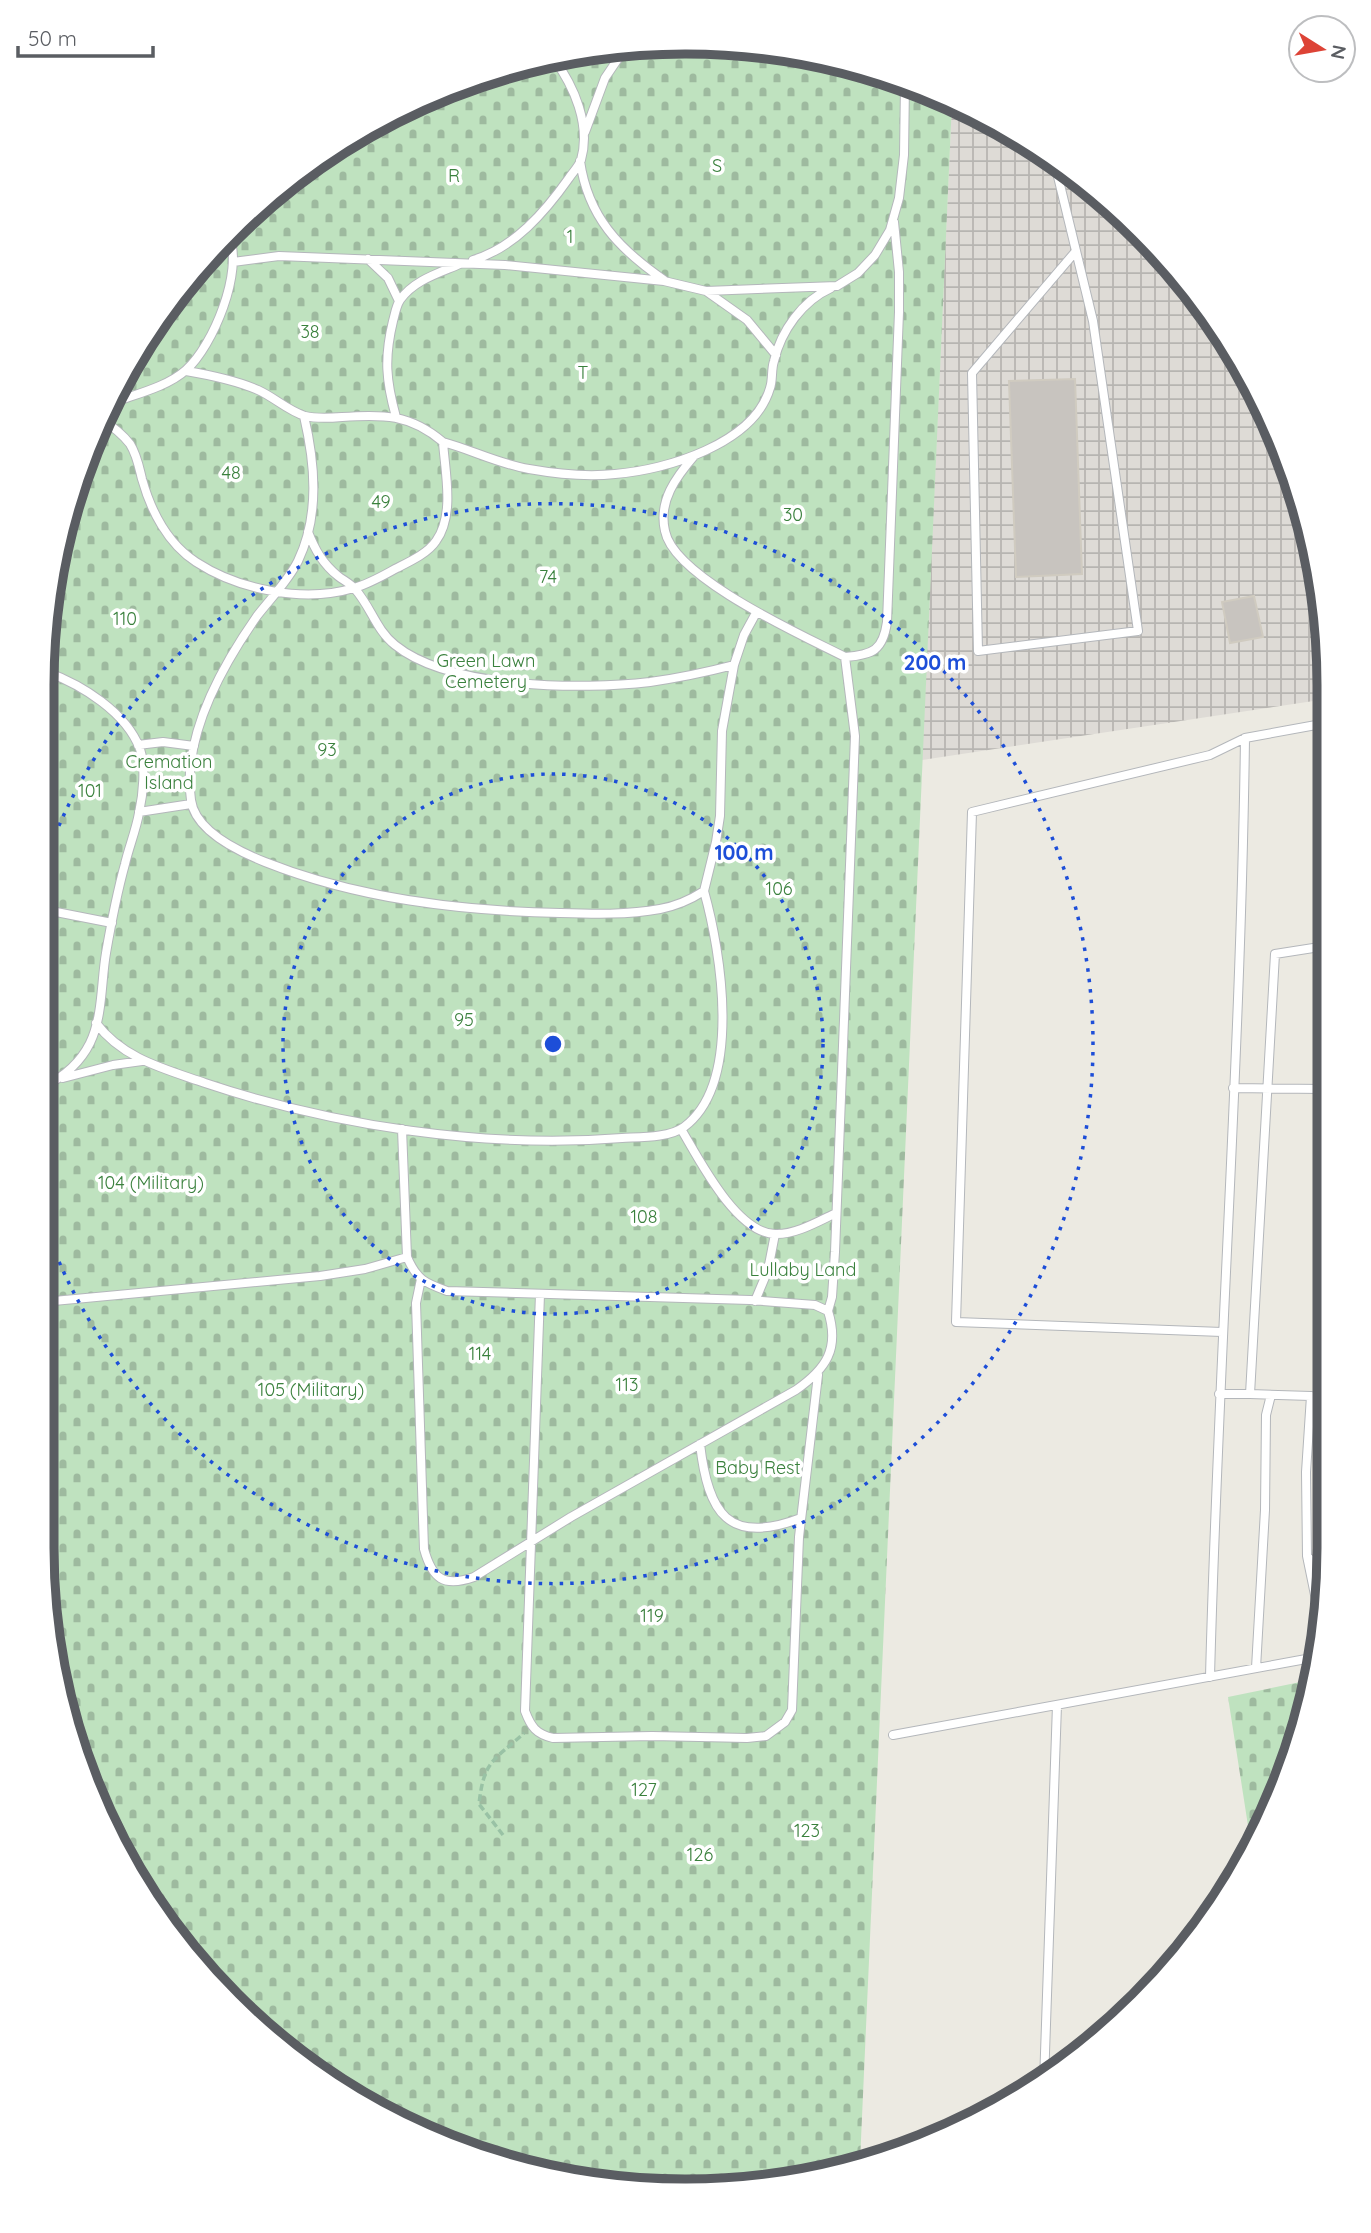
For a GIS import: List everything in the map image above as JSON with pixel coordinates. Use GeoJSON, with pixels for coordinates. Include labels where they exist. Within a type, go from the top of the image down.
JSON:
{"type":"FeatureCollection","features":[{"type":"Feature","properties":{"kind":"lane"},"geometry":{"type":"LineString","coordinates":[[583,139],[605,78],[618,59]]}},
{"type":"Feature","properties":{"kind":"lane"},"geometry":{"type":"LineString","coordinates":[[559,67],[573,90],[582,119],[580,161],[584,185],[593,209],[605,227],[638,263],[664,281]]}},
{"type":"Feature","properties":{"kind":"lane"},"geometry":{"type":"LineString","coordinates":[[186,371],[221,377],[250,387],[304,416],[396,417],[428,430],[443,442],[528,469],[572,474],[615,474],[675,462],[695,455],[728,440],[744,428],[770,388],[776,355],[790,324],[802,308],[818,294],[837,286],[858,272],[875,255],[890,230],[899,198],[904,155],[905,94]]}},
{"type":"Feature","properties":{"kind":"lane"},"geometry":{"type":"LineString","coordinates":[[396,417],[387,384],[386,357],[400,301],[414,286],[430,276],[490,255],[541,215],[580,161]]}},
{"type":"Feature","properties":{"kind":"lane"},"geometry":{"type":"LineString","coordinates":[[1058,177],[1093,321],[1138,631],[978,651],[972,373],[1076,251]]}},
{"type":"Feature","properties":{"kind":"lane"},"geometry":{"type":"LineString","coordinates":[[695,455],[678,475],[667,495],[663,516],[665,534],[674,552],[756,613],[845,657],[859,656],[875,649],[885,639],[887,622],[900,312],[900,272],[894,217]]}},
{"type":"Feature","properties":{"kind":"lane"},"geometry":{"type":"LineString","coordinates":[[123,399],[166,383],[186,371],[202,352],[225,300],[232,273],[233,246]]}},
{"type":"Feature","properties":{"kind":"lane"},"geometry":{"type":"LineString","coordinates":[[233,262],[278,256],[505,265],[664,281],[706,291],[837,286]]}},
{"type":"Feature","properties":{"kind":"lane"},"geometry":{"type":"LineString","coordinates":[[368,259],[388,278],[400,301]]}},
{"type":"Feature","properties":{"kind":"lane"},"geometry":{"type":"LineString","coordinates":[[706,291],[747,320],[776,355]]}},
{"type":"Feature","properties":{"kind":"lane"},"geometry":{"type":"LineString","coordinates":[[304,416],[312,451],[313,475],[313,508],[308,532],[298,561],[251,625],[224,672],[195,735],[189,774],[191,804],[204,826],[228,845],[313,879],[402,899],[517,912],[629,912],[661,909],[682,903],[704,891]]}},
{"type":"Feature","properties":{"kind":"lane"},"geometry":{"type":"LineString","coordinates":[[110,427],[129,444],[136,456],[156,513],[178,550],[198,563],[246,585],[276,591],[319,593],[355,588],[423,554],[436,541],[445,523],[443,442]]}},
{"type":"Feature","properties":{"kind":"lane"},"geometry":{"type":"LineString","coordinates":[[308,532],[314,548],[324,562],[355,588],[380,632],[396,647],[443,670],[474,677],[558,685],[647,682],[734,665]]}},
{"type":"Feature","properties":{"kind":"lane"},"geometry":{"type":"LineString","coordinates":[[96,1023],[116,1045],[142,1060],[245,1096],[402,1129],[494,1139],[558,1141],[645,1136],[681,1129],[707,1098],[718,1071],[722,1046],[715,941],[704,891],[720,816],[722,731],[734,665],[744,635],[756,613]]}},
{"type":"Feature","properties":{"kind":"lane"},"geometry":{"type":"LineString","coordinates":[[540,1294],[525,1711],[530,1726],[541,1735],[553,1738],[766,1736],[775,1731],[792,1710],[801,1518],[818,1375],[829,1356],[833,1328],[828,1311],[832,1297],[836,1213],[855,736],[845,657]]}},
{"type":"Feature","properties":{"kind":"lane"},"geometry":{"type":"LineString","coordinates":[[54,676],[81,688],[110,710],[131,731],[141,751],[142,778],[139,812],[112,923],[92,1041],[81,1059],[61,1078]]}},
{"type":"Feature","properties":{"kind":"lane"},"geometry":{"type":"LineString","coordinates":[[1222,1332],[956,1322],[972,812],[1210,755],[1245,738],[1317,725]]}},
{"type":"Feature","properties":{"kind":"lane"},"geometry":{"type":"LineString","coordinates":[[1210,1677],[1219,1394],[1243,905],[1245,738]]}},
{"type":"Feature","properties":{"kind":"lane"},"geometry":{"type":"LineString","coordinates":[[138,745],[163,742],[194,746]]}},
{"type":"Feature","properties":{"kind":"lane"},"geometry":{"type":"LineString","coordinates":[[139,812],[191,804]]}},
{"type":"Feature","properties":{"kind":"lane"},"geometry":{"type":"LineString","coordinates":[[54,911],[112,923]]}},
{"type":"Feature","properties":{"kind":"lane"},"geometry":{"type":"LineString","coordinates":[[1250,1394],[1275,954],[1317,947]]}},
{"type":"Feature","properties":{"kind":"lane"},"geometry":{"type":"LineString","coordinates":[[54,1082],[142,1060]]}},
{"type":"Feature","properties":{"kind":"lane"},"geometry":{"type":"LineString","coordinates":[[1233,1088],[1317,1089]]}},
{"type":"Feature","properties":{"kind":"lane"},"geometry":{"type":"LineString","coordinates":[[402,1129],[407,1257],[414,1273],[427,1284],[447,1291],[755,1301],[814,1305],[828,1311]]}},
{"type":"Feature","properties":{"kind":"lane"},"geometry":{"type":"LineString","coordinates":[[681,1129],[736,1212],[748,1223],[775,1234],[800,1228],[836,1213]]}},
{"type":"Feature","properties":{"kind":"lane"},"geometry":{"type":"LineString","coordinates":[[755,1301],[768,1270],[775,1234]]}},
{"type":"Feature","properties":{"kind":"lane"},"geometry":{"type":"LineString","coordinates":[[54,1302],[320,1276],[365,1269],[407,1257]]}},
{"type":"Feature","properties":{"kind":"lane"},"geometry":{"type":"LineString","coordinates":[[421,1279],[416,1303],[424,1549],[430,1569],[442,1579],[457,1583],[474,1577],[818,1375]]}},
{"type":"Feature","properties":{"kind":"lane"},"geometry":{"type":"LineString","coordinates":[[1219,1394],[1311,1396],[1306,1472],[1307,1556],[1315,1593]]}},
{"type":"Feature","properties":{"kind":"lane"},"geometry":{"type":"LineString","coordinates":[[1256,1668],[1265,1510],[1266,1415],[1271,1395]]}},
{"type":"Feature","properties":{"kind":"lane"},"geometry":{"type":"LineString","coordinates":[[700,1444],[713,1501],[726,1520],[742,1527],[761,1527],[782,1526],[801,1518]]}},
{"type":"Feature","properties":{"kind":"lane"},"geometry":{"type":"LineString","coordinates":[[1307,1556],[1316,1566]]}},
{"type":"Feature","properties":{"kind":"lane"},"geometry":{"type":"LineString","coordinates":[[894,1735],[1307,1659]]}},
{"type":"Feature","properties":{"kind":"lane"},"geometry":{"type":"LineString","coordinates":[[1045,2066],[1057,1705]]}},
{"type":"Feature","properties":{"kind":"path"},"geometry":{"type":"LineString","coordinates":[[503,1835],[480,1804],[482,1779],[495,1756],[530,1726]]}},
{"type":"Feature","properties":{"kind":"shaded area"},"geometry":{"type":"Polygon","coordinates":[[[952,113],[1036,161],[1102,211],[1160,269],[1186,301],[1232,370],[1269,444],[1295,522],[1311,603],[1317,701],[922,760],[952,113]]]}},
{"type":"Feature","properties":{"kind":"green space","name":"Green Lawn Cemetery"},"geometry":{"type":"Polygon","coordinates":[[[686,54],[809,66],[888,88],[952,113],[860,2153],[809,2167],[768,2173],[686,2179],[562,2167],[483,2145],[406,2114],[335,2072],[269,2022],[211,1964],[161,1898],[119,1827],[88,1750],[66,1671],[54,1548],[54,686],[66,562],[88,483],[119,406],[161,335],[185,301],[239,239],[269,211],[335,161],[406,119],[483,88],[562,66],[686,54]]]}},
{"type":"Feature","properties":{"kind":"green space"},"geometry":{"type":"Polygon","coordinates":[[[1302,1682],[1283,1750],[1249,1832],[1228,1697],[1302,1682]]]}},
{"type":"Feature","properties":{"kind":"building"},"geometry":{"type":"Polygon","coordinates":[[[1075,379],[1082,574],[1016,577],[1009,381],[1075,379]]]}},
{"type":"Feature","properties":{"kind":"building"},"geometry":{"type":"Polygon","coordinates":[[[1254,596],[1263,637],[1230,643],[1222,602],[1254,596]]]}},
{"type":"Feature","properties":{"kind":"park label","name":"S"},"geometry":{"type":"Point","coordinates":[717,165]}},
{"type":"Feature","properties":{"kind":"park label","name":"R"},"geometry":{"type":"Point","coordinates":[454,175]}},
{"type":"Feature","properties":{"kind":"park label","name":"1"},"geometry":{"type":"Point","coordinates":[570,236]}},
{"type":"Feature","properties":{"kind":"park label","name":"38"},"geometry":{"type":"Point","coordinates":[310,331]}},
{"type":"Feature","properties":{"kind":"park label","name":"T"},"geometry":{"type":"Point","coordinates":[583,372]}},
{"type":"Feature","properties":{"kind":"park label","name":"48"},"geometry":{"type":"Point","coordinates":[231,472]}},
{"type":"Feature","properties":{"kind":"park label","name":"49"},"geometry":{"type":"Point","coordinates":[381,501]}},
{"type":"Feature","properties":{"kind":"park label","name":"30"},"geometry":{"type":"Point","coordinates":[793,514]}},
{"type":"Feature","properties":{"kind":"park label","name":"74"},"geometry":{"type":"Point","coordinates":[548,576]}},
{"type":"Feature","properties":{"kind":"park label","name":"110"},"geometry":{"type":"Point","coordinates":[125,618]}},
{"type":"Feature","properties":{"kind":"park label","name":"93"},"geometry":{"type":"Point","coordinates":[327,749]}},
{"type":"Feature","properties":{"kind":"park label","name":"Cremation Island"},"geometry":{"type":"Point","coordinates":[169,771]}},
{"type":"Feature","properties":{"kind":"park label","name":"101"},"geometry":{"type":"Point","coordinates":[90,790]}},
{"type":"Feature","properties":{"kind":"park label","name":"106"},"geometry":{"type":"Point","coordinates":[779,888]}},
{"type":"Feature","properties":{"kind":"park label","name":"95"},"geometry":{"type":"Point","coordinates":[464,1019]}},
{"type":"Feature","properties":{"kind":"park label","name":"104 (Military)"},"geometry":{"type":"Point","coordinates":[151,1182]}},
{"type":"Feature","properties":{"kind":"park label","name":"108"},"geometry":{"type":"Point","coordinates":[644,1216]}},
{"type":"Feature","properties":{"kind":"park label","name":"Lullaby Land"},"geometry":{"type":"Point","coordinates":[803,1269]}},
{"type":"Feature","properties":{"kind":"park label","name":"114"},"geometry":{"type":"Point","coordinates":[480,1353]}},
{"type":"Feature","properties":{"kind":"park label","name":"113"},"geometry":{"type":"Point","coordinates":[627,1384]}},
{"type":"Feature","properties":{"kind":"park label","name":"105 (Military)"},"geometry":{"type":"Point","coordinates":[311,1389]}},
{"type":"Feature","properties":{"kind":"park label","name":"Baby Rest"},"geometry":{"type":"Point","coordinates":[758,1467]}},
{"type":"Feature","properties":{"kind":"park label","name":"119"},"geometry":{"type":"Point","coordinates":[652,1615]}},
{"type":"Feature","properties":{"kind":"park label","name":"127"},"geometry":{"type":"Point","coordinates":[644,1789]}},
{"type":"Feature","properties":{"kind":"park label","name":"123"},"geometry":{"type":"Point","coordinates":[807,1830]}},
{"type":"Feature","properties":{"kind":"park label","name":"126"},"geometry":{"type":"Point","coordinates":[700,1854]}}]}
